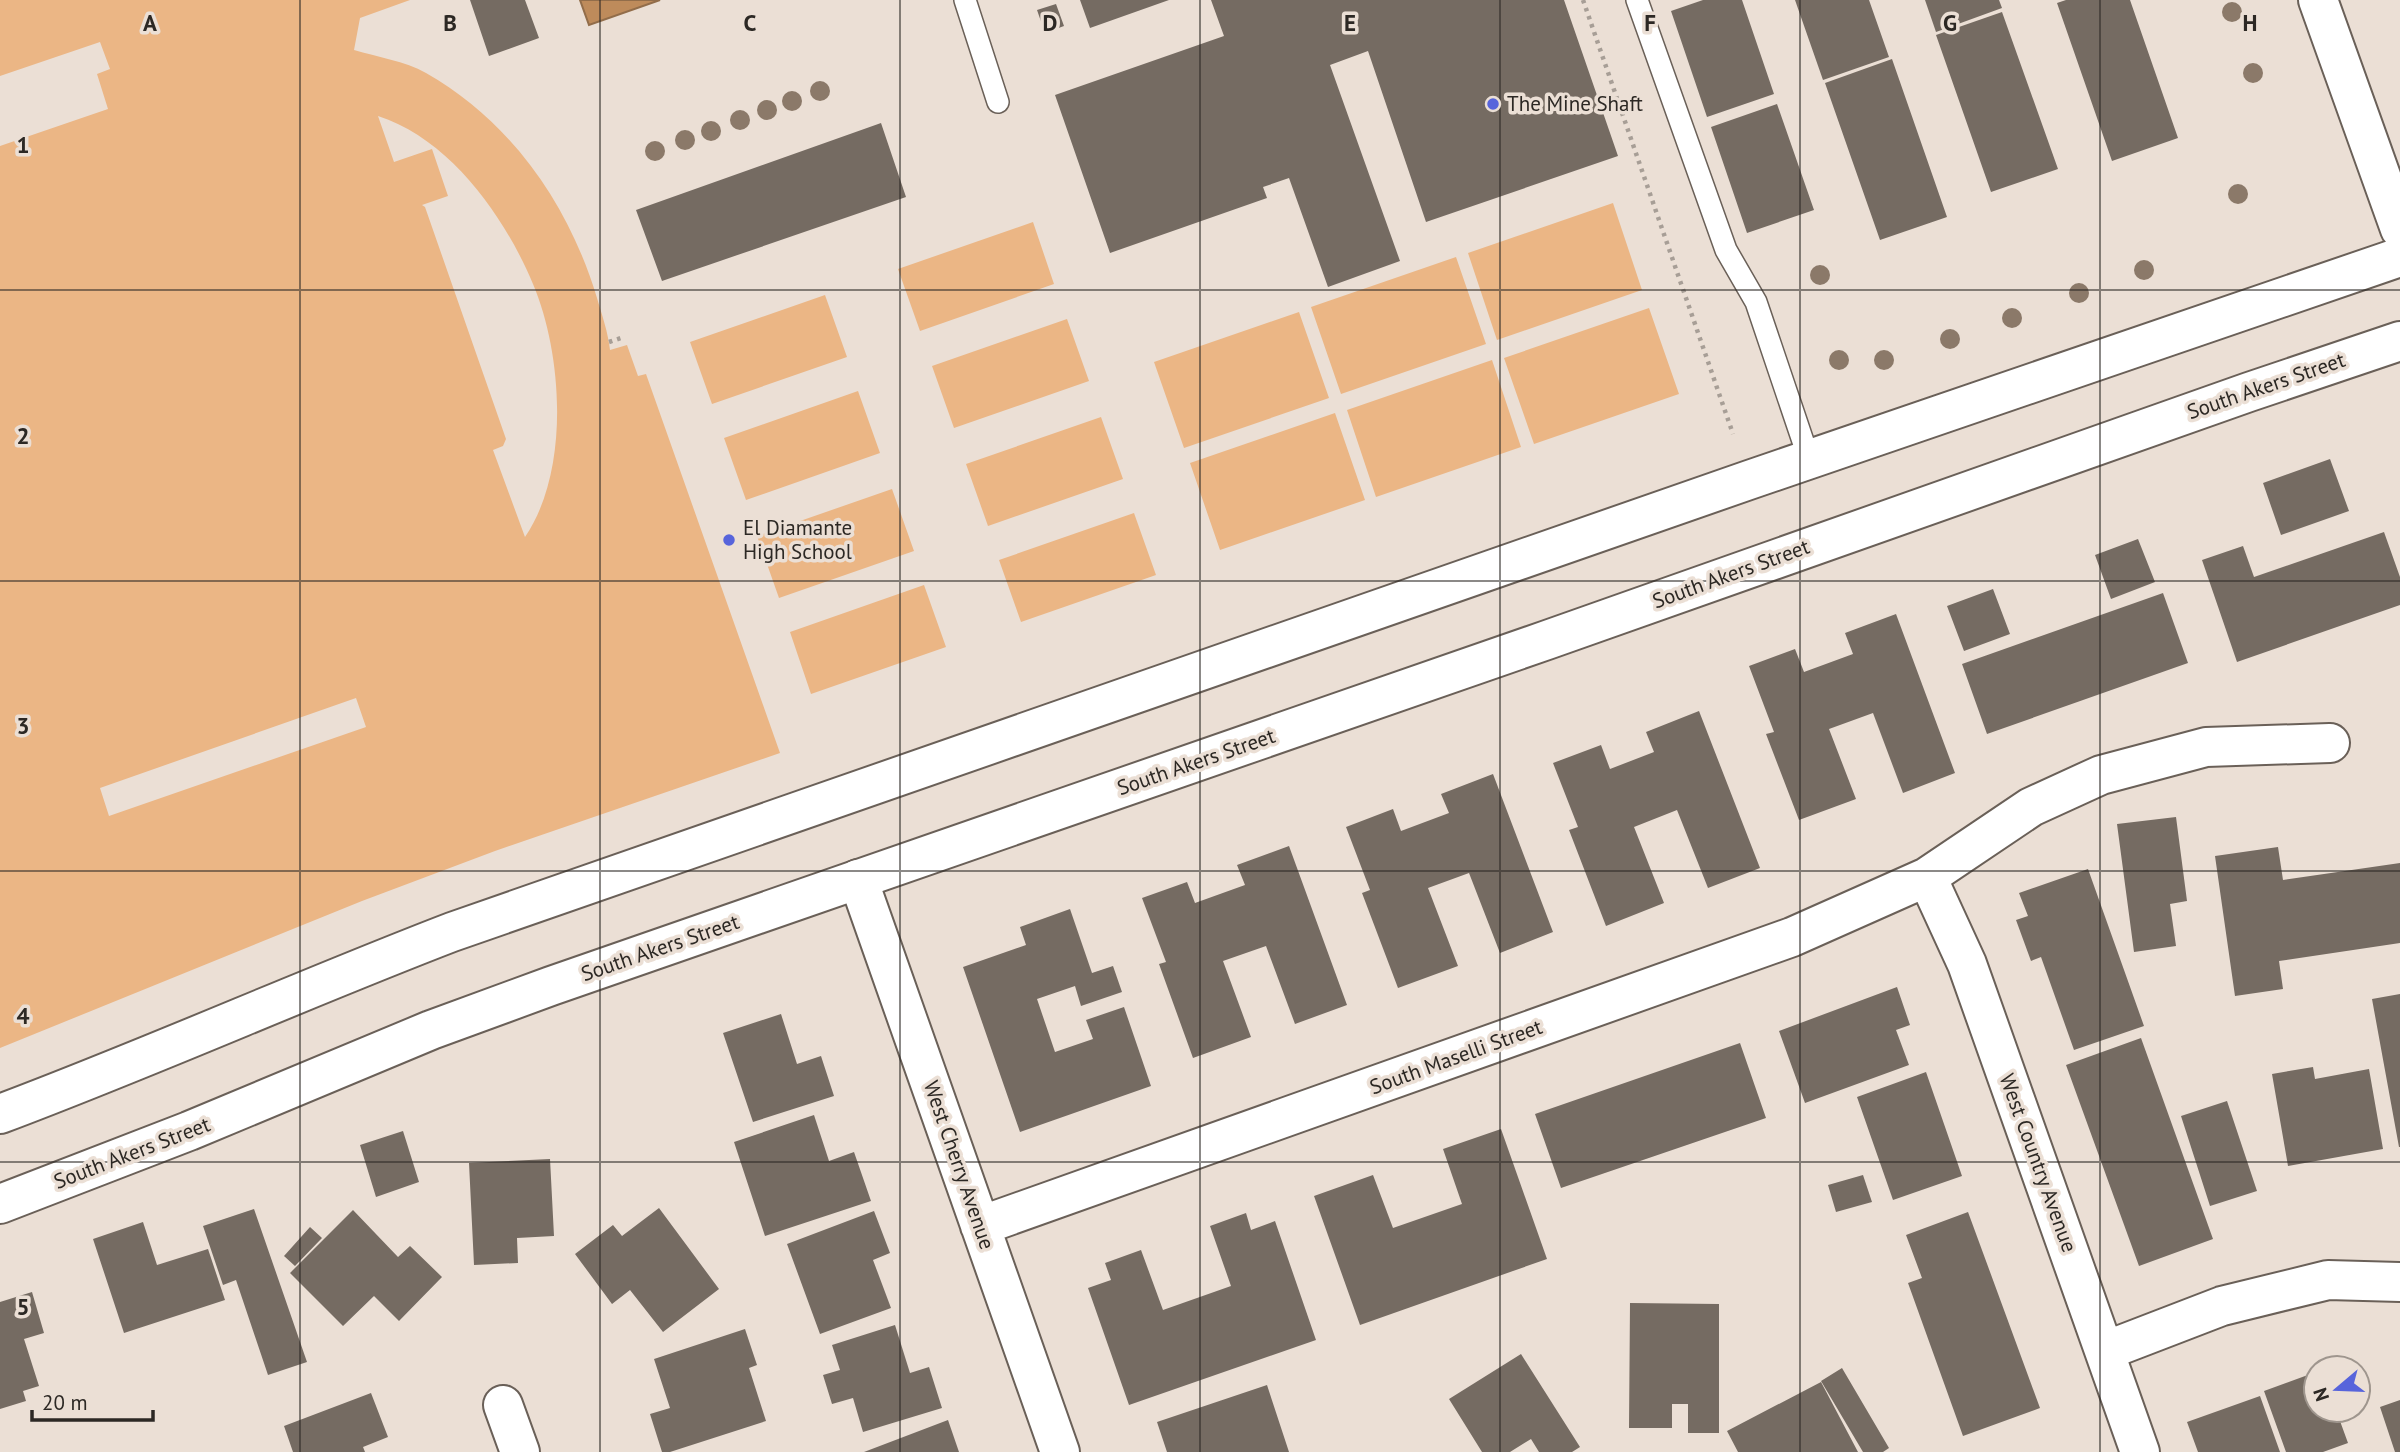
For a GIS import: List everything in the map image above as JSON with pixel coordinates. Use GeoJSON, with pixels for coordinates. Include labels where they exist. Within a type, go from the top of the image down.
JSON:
{"type":"FeatureCollection","features":[{"type":"Feature","properties":{"kind":"main road"},"geometry":{"type":"LineString","coordinates":[[2318,0],[2400,229]]}},
{"type":"Feature","properties":{"kind":"main road"},"geometry":{"type":"LineString","coordinates":[[0,1114],[452,932],[2400,257]]}},
{"type":"Feature","properties":{"kind":"main road","name":"South Akers Street"},"geometry":{"type":"LineString","coordinates":[[0,1204],[189,1132],[441,1026],[1521,649],[2235,396],[2400,341]]}},
{"type":"Feature","properties":{"kind":"main road","name":"South Maselli Street"},"geometry":{"type":"LineString","coordinates":[[980,1226],[1792,937],[1927,877],[2031,807],[2101,775],[2206,747],[2330,743]]}},
{"type":"Feature","properties":{"kind":"main road","name":"West Country Avenue"},"geometry":{"type":"LineString","coordinates":[[1927,877],[1966,964],[2140,1452]]}},
{"type":"Feature","properties":{"kind":"main road","name":"West Cherry Avenue"},"geometry":{"type":"LineString","coordinates":[[858,879],[1060,1452]]}},
{"type":"Feature","properties":{"kind":"main road"},"geometry":{"type":"LineString","coordinates":[[2105,1350],[2222,1306],[2328,1280],[2400,1282]]}},
{"type":"Feature","properties":{"kind":"main road"},"geometry":{"type":"LineString","coordinates":[[503,1405],[520,1452]]}},
{"type":"Feature","properties":{"kind":"lane"},"geometry":{"type":"LineString","coordinates":[[965,0],[998,102]]}},
{"type":"Feature","properties":{"kind":"lane"},"geometry":{"type":"LineString","coordinates":[[1637,0],[1726,250],[1756,302],[1809,460]]}},
{"type":"Feature","properties":{"kind":"path"},"geometry":{"type":"LineString","coordinates":[[1583,0],[1733,433]]}},
{"type":"Feature","properties":{"kind":"path"},"geometry":{"type":"LineString","coordinates":[[609,342],[624,337]]}},
{"type":"Feature","properties":{"kind":"shaded area"},"geometry":{"type":"Polygon","coordinates":[[[0,0],[410,0],[360,18],[354,50],[418,69],[457,93],[511,141],[553,199],[571,230],[585,264],[603,317],[610,350],[627,345],[638,376],[646,374],[780,753],[495,851],[362,901],[0,1048],[0,146],[108,109],[97,74],[110,69],[100,42],[0,76],[0,0]],[[378,116],[394,162],[432,149],[448,196],[422,205],[425,207],[506,439],[503,446],[493,450],[525,537],[539,510],[549,480],[555,447],[557,412],[551,344],[533,284],[507,233],[472,184],[429,143],[404,127],[378,116]],[[356,698],[100,788],[109,816],[366,727],[356,698]]]}},
{"type":"Feature","properties":{"kind":"shaded area"},"geometry":{"type":"Polygon","coordinates":[[[580,0],[660,0],[589,25],[580,0]]]}},
{"type":"Feature","properties":{"kind":"shaded area"},"geometry":{"type":"Polygon","coordinates":[[[1613,203],[1642,290],[1497,340],[1468,253],[1613,203]]]}},
{"type":"Feature","properties":{"kind":"shaded area"},"geometry":{"type":"Polygon","coordinates":[[[1033,222],[1054,284],[920,331],[898,269],[1033,222]]]}},
{"type":"Feature","properties":{"kind":"shaded area"},"geometry":{"type":"Polygon","coordinates":[[[1456,257],[1486,344],[1341,394],[1311,307],[1456,257]]]}},
{"type":"Feature","properties":{"kind":"shaded area"},"geometry":{"type":"Polygon","coordinates":[[[825,295],[847,357],[712,404],[690,342],[825,295]]]}},
{"type":"Feature","properties":{"kind":"shaded area"},"geometry":{"type":"Polygon","coordinates":[[[1649,308],[1679,394],[1534,444],[1504,358],[1649,308]]]}},
{"type":"Feature","properties":{"kind":"shaded area"},"geometry":{"type":"Polygon","coordinates":[[[1299,312],[1329,398],[1184,448],[1154,362],[1299,312]]]}},
{"type":"Feature","properties":{"kind":"shaded area"},"geometry":{"type":"Polygon","coordinates":[[[1067,319],[1089,381],[954,428],[932,366],[1067,319]]]}},
{"type":"Feature","properties":{"kind":"shaded area"},"geometry":{"type":"Polygon","coordinates":[[[1492,360],[1521,447],[1376,497],[1347,410],[1492,360]]]}},
{"type":"Feature","properties":{"kind":"shaded area"},"geometry":{"type":"Polygon","coordinates":[[[858,391],[880,453],[746,500],[724,438],[858,391]]]}},
{"type":"Feature","properties":{"kind":"shaded area"},"geometry":{"type":"Polygon","coordinates":[[[1335,413],[1365,500],[1220,550],[1190,463],[1335,413]]]}},
{"type":"Feature","properties":{"kind":"shaded area"},"geometry":{"type":"Polygon","coordinates":[[[1101,417],[1123,479],[988,526],[966,464],[1101,417]]]}},
{"type":"Feature","properties":{"kind":"shaded area"},"geometry":{"type":"Polygon","coordinates":[[[892,489],[914,551],[779,598],[757,536],[892,489]]]}},
{"type":"Feature","properties":{"kind":"shaded area"},"geometry":{"type":"Polygon","coordinates":[[[1134,513],[1156,575],[1021,622],[999,560],[1134,513]]]}},
{"type":"Feature","properties":{"kind":"shaded area"},"geometry":{"type":"Polygon","coordinates":[[[924,585],[946,647],[811,694],[790,632],[924,585]]]}},
{"type":"Feature","properties":{"kind":"building"},"geometry":{"type":"Polygon","coordinates":[[[470,0],[525,0],[539,38],[489,56],[470,0]]]}},
{"type":"Feature","properties":{"kind":"building"},"geometry":{"type":"Polygon","coordinates":[[[1080,0],[1169,0],[1090,28],[1080,0]]]}},
{"type":"Feature","properties":{"kind":"building"},"geometry":{"type":"Polygon","coordinates":[[[1211,0],[1564,0],[1618,156],[1426,222],[1368,51],[1330,65],[1400,261],[1328,287],[1289,178],[1263,187],[1267,198],[1110,253],[1055,95],[1224,36],[1211,0]]]}},
{"type":"Feature","properties":{"kind":"building"},"geometry":{"type":"Polygon","coordinates":[[[1703,0],[1742,0],[1774,94],[1707,117],[1671,11],[1703,0]]]}},
{"type":"Feature","properties":{"kind":"building"},"geometry":{"type":"Polygon","coordinates":[[[1795,0],[1869,0],[1889,57],[1823,80],[1795,0]]]}},
{"type":"Feature","properties":{"kind":"building"},"geometry":{"type":"Polygon","coordinates":[[[1925,0],[1999,0],[2002,8],[1936,32],[1925,0]]]}},
{"type":"Feature","properties":{"kind":"building"},"geometry":{"type":"Polygon","coordinates":[[[2066,0],[2130,0],[2178,138],[2112,161],[2057,3],[2066,0]]]}},
{"type":"Feature","properties":{"kind":"building"},"geometry":{"type":"Polygon","coordinates":[[[1056,4],[1064,26],[1045,33],[1037,10],[1056,4]]]}},
{"type":"Feature","properties":{"kind":"building"},"geometry":{"type":"Polygon","coordinates":[[[2002,12],[2058,169],[1991,192],[1936,35],[2002,12]]]}},
{"type":"Feature","properties":{"kind":"building"},"geometry":{"type":"Polygon","coordinates":[[[1892,59],[1947,217],[1880,240],[1825,83],[1892,59]]]}},
{"type":"Feature","properties":{"kind":"building"},"geometry":{"type":"Polygon","coordinates":[[[1777,104],[1814,210],[1747,233],[1711,127],[1777,104]]]}},
{"type":"Feature","properties":{"kind":"building"},"geometry":{"type":"Polygon","coordinates":[[[881,123],[906,197],[662,281],[636,210],[881,123]]]}},
{"type":"Feature","properties":{"kind":"building"},"geometry":{"type":"Polygon","coordinates":[[[2330,459],[2349,511],[2281,535],[2263,483],[2330,459]]]}},
{"type":"Feature","properties":{"kind":"building"},"geometry":{"type":"Polygon","coordinates":[[[2384,532],[2400,577],[2400,605],[2237,662],[2202,560],[2243,546],[2254,577],[2384,532]]]}},
{"type":"Feature","properties":{"kind":"building"},"geometry":{"type":"Polygon","coordinates":[[[2138,539],[2155,582],[2111,599],[2095,555],[2138,539]]]}},
{"type":"Feature","properties":{"kind":"building"},"geometry":{"type":"Polygon","coordinates":[[[1993,589],[2010,634],[1964,651],[1947,606],[1993,589]]]}},
{"type":"Feature","properties":{"kind":"building"},"geometry":{"type":"Polygon","coordinates":[[[2163,593],[2188,663],[1987,734],[1962,664],[2163,593]]]}},
{"type":"Feature","properties":{"kind":"building"},"geometry":{"type":"Polygon","coordinates":[[[1896,614],[1955,773],[1903,793],[1873,713],[1829,729],[1856,799],[1799,820],[1766,734],[1774,732],[1749,666],[1795,649],[1804,672],[1853,654],[1845,633],[1896,614]]]}},
{"type":"Feature","properties":{"kind":"building"},"geometry":{"type":"Polygon","coordinates":[[[1699,711],[1760,868],[1708,888],[1677,810],[1634,827],[1664,903],[1606,926],[1569,830],[1578,827],[1553,763],[1601,745],[1610,769],[1654,752],[1646,732],[1699,711]]]}},
{"type":"Feature","properties":{"kind":"building"},"geometry":{"type":"Polygon","coordinates":[[[1493,774],[1553,932],[1500,953],[1469,873],[1428,888],[1458,966],[1398,988],[1362,893],[1370,890],[1346,827],[1393,809],[1401,831],[1449,813],[1441,794],[1493,774]]]}},
{"type":"Feature","properties":{"kind":"building"},"geometry":{"type":"Polygon","coordinates":[[[2176,817],[2187,901],[2170,904],[2176,946],[2134,952],[2117,824],[2176,817]]]}},
{"type":"Feature","properties":{"kind":"building"},"geometry":{"type":"Polygon","coordinates":[[[1289,846],[1347,1005],[1295,1024],[1266,946],[1223,961],[1251,1037],[1193,1058],[1159,964],[1166,962],[1142,898],[1187,882],[1195,903],[1245,885],[1237,865],[1289,846]]]}},
{"type":"Feature","properties":{"kind":"building"},"geometry":{"type":"Polygon","coordinates":[[[2278,847],[2283,880],[2400,863],[2400,943],[2279,961],[2283,989],[2235,996],[2215,856],[2278,847]]]}},
{"type":"Feature","properties":{"kind":"building"},"geometry":{"type":"Polygon","coordinates":[[[2088,869],[2144,1026],[2074,1050],[2041,957],[2031,961],[2016,920],[2028,916],[2019,893],[2088,869]]]}},
{"type":"Feature","properties":{"kind":"building"},"geometry":{"type":"Polygon","coordinates":[[[1070,909],[1092,973],[1113,966],[1122,992],[1081,1006],[1075,986],[1037,999],[1055,1052],[1093,1039],[1086,1020],[1124,1007],[1151,1086],[1020,1132],[963,967],[1026,945],[1020,927],[1070,909]]]}},
{"type":"Feature","properties":{"kind":"building"},"geometry":{"type":"Polygon","coordinates":[[[1897,987],[1910,1025],[1896,1030],[1909,1065],[1805,1103],[1779,1031],[1897,987]]]}},
{"type":"Feature","properties":{"kind":"building"},"geometry":{"type":"Polygon","coordinates":[[[2400,994],[2400,1147],[2399,1147],[2372,999],[2400,994]]]}},
{"type":"Feature","properties":{"kind":"building"},"geometry":{"type":"Polygon","coordinates":[[[781,1014],[797,1064],[821,1056],[834,1096],[753,1122],[723,1033],[781,1014]]]}},
{"type":"Feature","properties":{"kind":"building"},"geometry":{"type":"Polygon","coordinates":[[[2141,1038],[2213,1239],[2139,1266],[2066,1065],[2141,1038]]]}},
{"type":"Feature","properties":{"kind":"building"},"geometry":{"type":"Polygon","coordinates":[[[1740,1043],[1766,1118],[1561,1188],[1535,1114],[1740,1043]]]}},
{"type":"Feature","properties":{"kind":"building"},"geometry":{"type":"Polygon","coordinates":[[[2313,1067],[2315,1079],[2369,1069],[2383,1149],[2288,1166],[2272,1074],[2313,1067]]]}},
{"type":"Feature","properties":{"kind":"building"},"geometry":{"type":"Polygon","coordinates":[[[1926,1072],[1962,1176],[1893,1200],[1857,1097],[1926,1072]]]}},
{"type":"Feature","properties":{"kind":"building"},"geometry":{"type":"Polygon","coordinates":[[[2227,1101],[2257,1191],[2210,1206],[2181,1116],[2227,1101]]]}},
{"type":"Feature","properties":{"kind":"building"},"geometry":{"type":"Polygon","coordinates":[[[814,1115],[829,1161],[854,1152],[871,1201],[765,1236],[734,1142],[814,1115]]]}},
{"type":"Feature","properties":{"kind":"building"},"geometry":{"type":"Polygon","coordinates":[[[1501,1129],[1547,1259],[1360,1325],[1314,1196],[1373,1175],[1393,1228],[1462,1204],[1443,1149],[1501,1129]]]}},
{"type":"Feature","properties":{"kind":"building"},"geometry":{"type":"Polygon","coordinates":[[[403,1131],[419,1182],[376,1197],[360,1145],[403,1131]]]}},
{"type":"Feature","properties":{"kind":"building"},"geometry":{"type":"Polygon","coordinates":[[[550,1159],[554,1236],[517,1238],[518,1263],[474,1265],[469,1163],[550,1159]]]}},
{"type":"Feature","properties":{"kind":"building"},"geometry":{"type":"Polygon","coordinates":[[[1863,1175],[1872,1202],[1836,1212],[1828,1185],[1863,1175]]]}},
{"type":"Feature","properties":{"kind":"building"},"geometry":{"type":"Polygon","coordinates":[[[659,1208],[719,1289],[663,1332],[630,1290],[612,1304],[575,1254],[613,1225],[622,1236],[659,1208]]]}},
{"type":"Feature","properties":{"kind":"building"},"geometry":{"type":"Polygon","coordinates":[[[254,1209],[307,1362],[268,1375],[236,1280],[223,1285],[203,1226],[254,1209]]]}},
{"type":"Feature","properties":{"kind":"building"},"geometry":{"type":"Polygon","coordinates":[[[353,1210],[398,1257],[410,1246],[442,1277],[399,1321],[374,1296],[343,1326],[290,1273],[353,1210]]]}},
{"type":"Feature","properties":{"kind":"building"},"geometry":{"type":"Polygon","coordinates":[[[874,1211],[890,1253],[873,1260],[891,1308],[820,1334],[787,1244],[874,1211]]]}},
{"type":"Feature","properties":{"kind":"building"},"geometry":{"type":"Polygon","coordinates":[[[1968,1212],[2040,1408],[1963,1436],[1908,1283],[1922,1278],[1906,1235],[1968,1212]]]}},
{"type":"Feature","properties":{"kind":"building"},"geometry":{"type":"Polygon","coordinates":[[[1246,1213],[1251,1230],[1275,1221],[1316,1340],[1129,1405],[1088,1288],[1111,1280],[1105,1263],[1141,1250],[1163,1310],[1231,1286],[1210,1226],[1246,1213]]]}},
{"type":"Feature","properties":{"kind":"building"},"geometry":{"type":"Polygon","coordinates":[[[143,1222],[157,1265],[208,1249],[225,1300],[124,1333],[93,1239],[143,1222]]]}},
{"type":"Feature","properties":{"kind":"building"},"geometry":{"type":"Polygon","coordinates":[[[310,1227],[322,1238],[295,1266],[284,1256],[310,1227]]]}},
{"type":"Feature","properties":{"kind":"building"},"geometry":{"type":"Polygon","coordinates":[[[32,1292],[44,1333],[24,1339],[39,1386],[23,1391],[26,1401],[0,1409],[0,1302],[32,1292]]]}},
{"type":"Feature","properties":{"kind":"building"},"geometry":{"type":"Polygon","coordinates":[[[1630,1303],[1719,1304],[1719,1433],[1688,1433],[1688,1404],[1672,1404],[1672,1428],[1629,1428],[1630,1303]]]}},
{"type":"Feature","properties":{"kind":"building"},"geometry":{"type":"Polygon","coordinates":[[[895,1325],[910,1373],[929,1367],[942,1408],[863,1432],[853,1398],[832,1404],[823,1375],[840,1370],[832,1345],[895,1325]]]}},
{"type":"Feature","properties":{"kind":"building"},"geometry":{"type":"Polygon","coordinates":[[[745,1329],[757,1365],[749,1368],[766,1421],[670,1452],[662,1452],[650,1414],[670,1408],[654,1359],[745,1329]]]}},
{"type":"Feature","properties":{"kind":"building"},"geometry":{"type":"Polygon","coordinates":[[[1521,1354],[1580,1447],[1572,1452],[1539,1452],[1531,1439],[1510,1452],[1482,1452],[1449,1399],[1521,1354]]]}},
{"type":"Feature","properties":{"kind":"building"},"geometry":{"type":"Polygon","coordinates":[[[1842,1368],[1889,1448],[1883,1452],[1863,1452],[1821,1381],[1842,1368]]]}},
{"type":"Feature","properties":{"kind":"building"},"geometry":{"type":"Polygon","coordinates":[[[2302,1377],[2302,1424],[2341,1424],[2348,1443],[2323,1452],[2286,1452],[2264,1391],[2302,1377]]]}},
{"type":"Feature","properties":{"kind":"building"},"geometry":{"type":"Polygon","coordinates":[[[1821,1382],[1858,1452],[1738,1452],[1727,1431],[1821,1382]]]}},
{"type":"Feature","properties":{"kind":"building"},"geometry":{"type":"Polygon","coordinates":[[[1267,1385],[1289,1452],[1167,1452],[1157,1422],[1267,1385]]]}},
{"type":"Feature","properties":{"kind":"building"},"geometry":{"type":"Polygon","coordinates":[[[371,1393],[388,1437],[363,1447],[365,1452],[293,1452],[284,1426],[371,1393]]]}},
{"type":"Feature","properties":{"kind":"building"},"geometry":{"type":"Polygon","coordinates":[[[2260,1396],[2280,1452],[2198,1452],[2187,1422],[2260,1396]]]}},
{"type":"Feature","properties":{"kind":"building"},"geometry":{"type":"Polygon","coordinates":[[[2400,1400],[2400,1452],[2395,1452],[2380,1407],[2400,1400]]]}},
{"type":"Feature","properties":{"kind":"building"},"geometry":{"type":"Polygon","coordinates":[[[948,1420],[959,1452],[864,1452],[948,1420]]]}},
{"type":"Feature","properties":{"kind":"place","name":"The Mine Shaft"},"geometry":{"type":"Point","coordinates":[1493,104]}},
{"type":"Feature","properties":{"kind":"place","name":"El Diamante High School"},"geometry":{"type":"Point","coordinates":[729,540]}}]}
